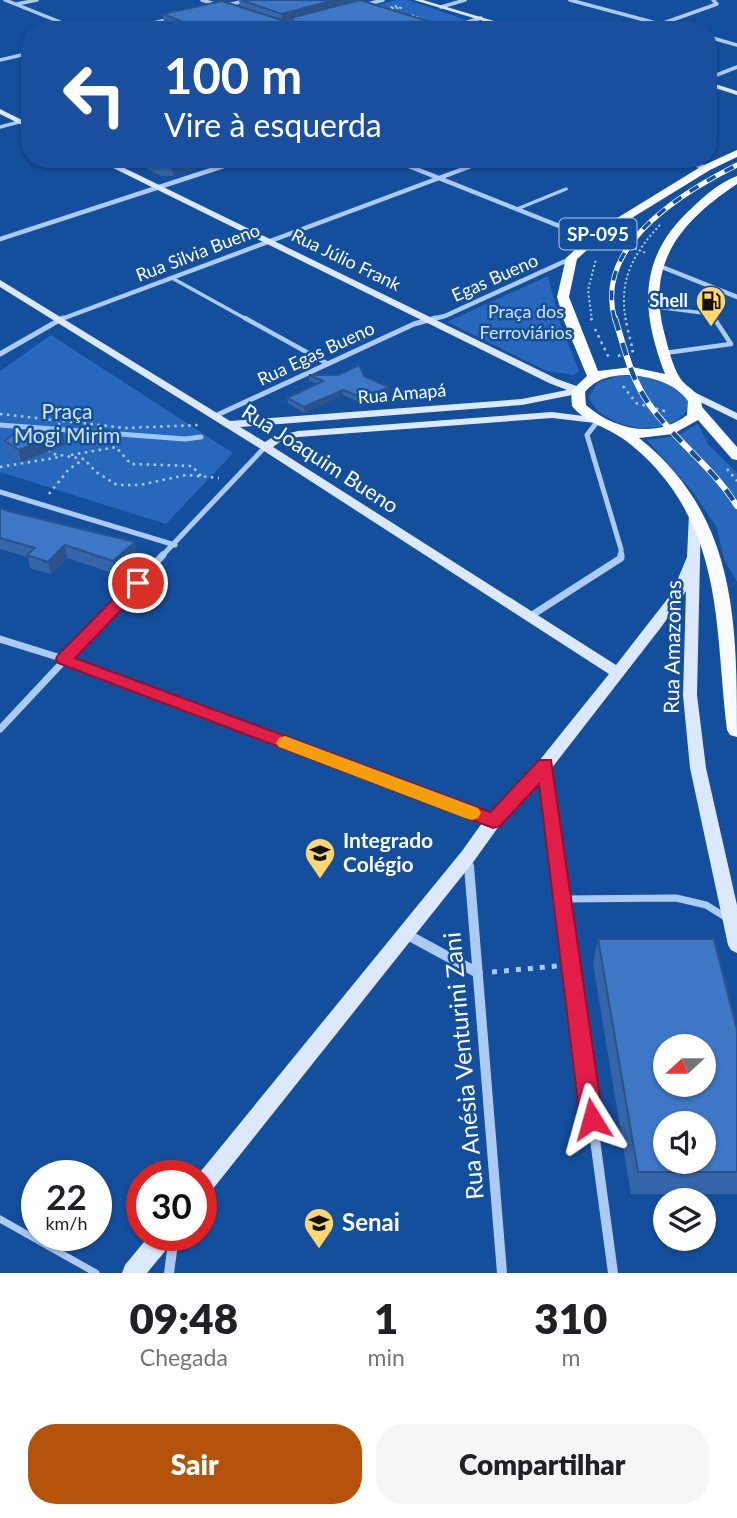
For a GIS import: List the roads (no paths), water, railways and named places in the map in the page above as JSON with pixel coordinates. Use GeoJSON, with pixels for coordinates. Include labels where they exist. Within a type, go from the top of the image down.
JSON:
{"type":"FeatureCollection","features":[{"type":"Feature","properties":{"kind":"main road","name":"SP-095"},"geometry":{"type":"LineString","coordinates":[[717,163],[737,153]]}},
{"type":"Feature","properties":{"kind":"main road","name":"SP-095"},"geometry":{"type":"LineString","coordinates":[[690,393],[662,376],[632,371],[594,377],[570,321],[564,297],[567,270],[572,258],[706,168]]}},
{"type":"Feature","properties":{"kind":"main road","name":"SP-095"},"geometry":{"type":"LineString","coordinates":[[675,382],[662,353],[653,306],[658,260],[691,212],[711,194],[737,179]]}},
{"type":"Feature","properties":{"kind":"main road"},"geometry":{"type":"LineString","coordinates":[[594,377],[578,391],[579,406],[596,421],[618,429],[646,433],[678,428],[688,422],[696,409]]}},
{"type":"Feature","properties":{"kind":"main road"},"geometry":{"type":"LineString","coordinates":[[690,393],[696,409],[737,456]]}},
{"type":"Feature","properties":{"kind":"main road"},"geometry":{"type":"LineString","coordinates":[[618,429],[676,482],[706,536],[719,576],[737,730]]}},
{"type":"Feature","properties":{"kind":"main road"},"geometry":{"type":"LineString","coordinates":[[719,576],[737,592]]}},
{"type":"Feature","properties":{"kind":"street"},"geometry":{"type":"LineString","coordinates":[[5,0],[58,21]]}},
{"type":"Feature","properties":{"kind":"street"},"geometry":{"type":"LineString","coordinates":[[16,4],[37,0]]}},
{"type":"Feature","properties":{"kind":"street"},"geometry":{"type":"LineString","coordinates":[[202,0],[233,11]]}},
{"type":"Feature","properties":{"kind":"street"},"geometry":{"type":"LineString","coordinates":[[209,9],[249,0]]}},
{"type":"Feature","properties":{"kind":"street"},"geometry":{"type":"LineString","coordinates":[[362,6],[383,0]]}},
{"type":"Feature","properties":{"kind":"street"},"geometry":{"type":"LineString","coordinates":[[417,0],[491,21]]}},
{"type":"Feature","properties":{"kind":"street"},"geometry":{"type":"LineString","coordinates":[[441,7],[465,0]]}},
{"type":"Feature","properties":{"kind":"street"},"geometry":{"type":"LineString","coordinates":[[570,0],[650,21]]}},
{"type":"Feature","properties":{"kind":"street"},"geometry":{"type":"LineString","coordinates":[[669,21],[717,4],[713,0]]}},
{"type":"Feature","properties":{"kind":"street"},"geometry":{"type":"LineString","coordinates":[[161,21],[173,18]]}},
{"type":"Feature","properties":{"kind":"street"},"geometry":{"type":"LineString","coordinates":[[471,21],[481,18]]}},
{"type":"Feature","properties":{"kind":"street"},"geometry":{"type":"LineString","coordinates":[[717,39],[737,45]]}},
{"type":"Feature","properties":{"kind":"street"},"geometry":{"type":"LineString","coordinates":[[0,60],[21,55]]}},
{"type":"Feature","properties":{"kind":"street"},"geometry":{"type":"LineString","coordinates":[[717,75],[737,67]]}},
{"type":"Feature","properties":{"kind":"street"},"geometry":{"type":"LineString","coordinates":[[717,87],[737,93]]}},
{"type":"Feature","properties":{"kind":"street"},"geometry":{"type":"LineString","coordinates":[[0,111],[19,122]]}},
{"type":"Feature","properties":{"kind":"street"},"geometry":{"type":"LineString","coordinates":[[0,127],[19,122]]}},
{"type":"Feature","properties":{"kind":"street","name":"Rua Júlio Frank"},"geometry":{"type":"LineString","coordinates":[[117,168],[553,382],[578,391]]}},
{"type":"Feature","properties":{"kind":"street"},"geometry":{"type":"LineString","coordinates":[[0,239],[218,168]]}},
{"type":"Feature","properties":{"kind":"street"},"geometry":{"type":"LineString","coordinates":[[414,168],[517,209],[601,237]]}},
{"type":"Feature","properties":{"kind":"street","name":"Rua Silvia Bueno"},"geometry":{"type":"LineString","coordinates":[[0,354],[59,320],[466,168]]}},
{"type":"Feature","properties":{"kind":"street","name":"Egas Bueno"},"geometry":{"type":"LineString","coordinates":[[429,320],[445,316],[572,258]]}},
{"type":"Feature","properties":{"kind":"street"},"geometry":{"type":"LineString","coordinates":[[658,260],[737,297]]}},
{"type":"Feature","properties":{"kind":"street","name":"Rua Joaquim Bueno"},"geometry":{"type":"LineString","coordinates":[[0,283],[265,447],[616,672]]}},
{"type":"Feature","properties":{"kind":"street","name":"Rua Egas Bueno"},"geometry":{"type":"LineString","coordinates":[[222,420],[328,364],[429,320]]}},
{"type":"Feature","properties":{"kind":"street","name":"Rua Amapá"},"geometry":{"type":"LineString","coordinates":[[222,420],[522,402],[578,391]]}},
{"type":"Feature","properties":{"kind":"street"},"geometry":{"type":"LineString","coordinates":[[690,393],[737,417]]}},
{"type":"Feature","properties":{"kind":"street","name":"Rua Amapá"},"geometry":{"type":"LineString","coordinates":[[265,447],[277,439],[311,433],[552,415],[596,421]]}},
{"type":"Feature","properties":{"kind":"street"},"geometry":{"type":"LineString","coordinates":[[529,617],[621,558],[621,549],[587,435],[596,421]]}},
{"type":"Feature","properties":{"kind":"street"},"geometry":{"type":"LineString","coordinates":[[0,729],[265,447]]}},
{"type":"Feature","properties":{"kind":"street"},"geometry":{"type":"LineString","coordinates":[[0,492],[175,545]]}},
{"type":"Feature","properties":{"kind":"street","name":"Rua Amazonas"},"geometry":{"type":"LineString","coordinates":[[695,513],[690,695],[698,768],[737,945]]}},
{"type":"Feature","properties":{"kind":"street"},"geometry":{"type":"LineString","coordinates":[[217,1168],[468,856],[493,821],[545,765],[678,594],[695,554]]}},
{"type":"Feature","properties":{"kind":"street"},"geometry":{"type":"LineString","coordinates":[[0,639],[64,659],[493,821]]}},
{"type":"Feature","properties":{"kind":"street"},"geometry":{"type":"LineString","coordinates":[[545,765],[613,1273]]}},
{"type":"Feature","properties":{"kind":"street","name":"Rua Anésia Venturini Zani"},"geometry":{"type":"LineString","coordinates":[[468,856],[502,1273]]}},
{"type":"Feature","properties":{"kind":"street"},"geometry":{"type":"LineString","coordinates":[[405,934],[478,973]]}},
{"type":"Feature","properties":{"kind":"street"},"geometry":{"type":"LineString","coordinates":[[133,1273],[151,1251]]}},
{"type":"Feature","properties":{"kind":"street"},"geometry":{"type":"LineString","coordinates":[[169,1273],[172,1251]]}},
{"type":"Feature","properties":{"kind":"lane"},"geometry":{"type":"LineString","coordinates":[[517,209],[566,189]]}},
{"type":"Feature","properties":{"kind":"lane"},"geometry":{"type":"LineString","coordinates":[[173,278],[328,364]]}},
{"type":"Feature","properties":{"kind":"lane"},"geometry":{"type":"LineString","coordinates":[[653,306],[711,314],[731,344],[662,353]]}},
{"type":"Feature","properties":{"kind":"lane"},"geometry":{"type":"LineString","coordinates":[[563,899],[676,898],[706,905],[730,920]]}},
{"type":"Feature","properties":{"kind":"lane"},"geometry":{"type":"LineString","coordinates":[[0,1219],[96,1273]]}},
{"type":"Feature","properties":{"kind":"waterway"},"geometry":{"type":"LineString","coordinates":[[0,425],[185,439],[201,437]]}},
{"type":"Feature","properties":{"kind":"railway"},"geometry":{"type":"LineString","coordinates":[[615,320],[612,293],[617,268],[629,246],[647,225],[668,207],[737,165]]}},
{"type":"Feature","properties":{"kind":"railway"},"geometry":{"type":"LineString","coordinates":[[615,318],[633,373],[649,404],[717,479],[737,506]]}},
{"type":"Feature","properties":{"kind":"place","name":"Shell"},"geometry":{"type":"Point","coordinates":[711,328]}},
{"type":"Feature","properties":{"kind":"place","name":"Integrado Colégio"},"geometry":{"type":"Point","coordinates":[320,880]}},
{"type":"Feature","properties":{"kind":"place","name":"Senai"},"geometry":{"type":"Point","coordinates":[319,1250]}},
{"type":"Feature","properties":{"kind":"park label","name":"Praça dos Ferroviários"},"geometry":{"type":"Point","coordinates":[526,322]}},
{"type":"Feature","properties":{"kind":"park label","name":"Praça Mogi Mirim"},"geometry":{"type":"Point","coordinates":[67,424]}}]}
